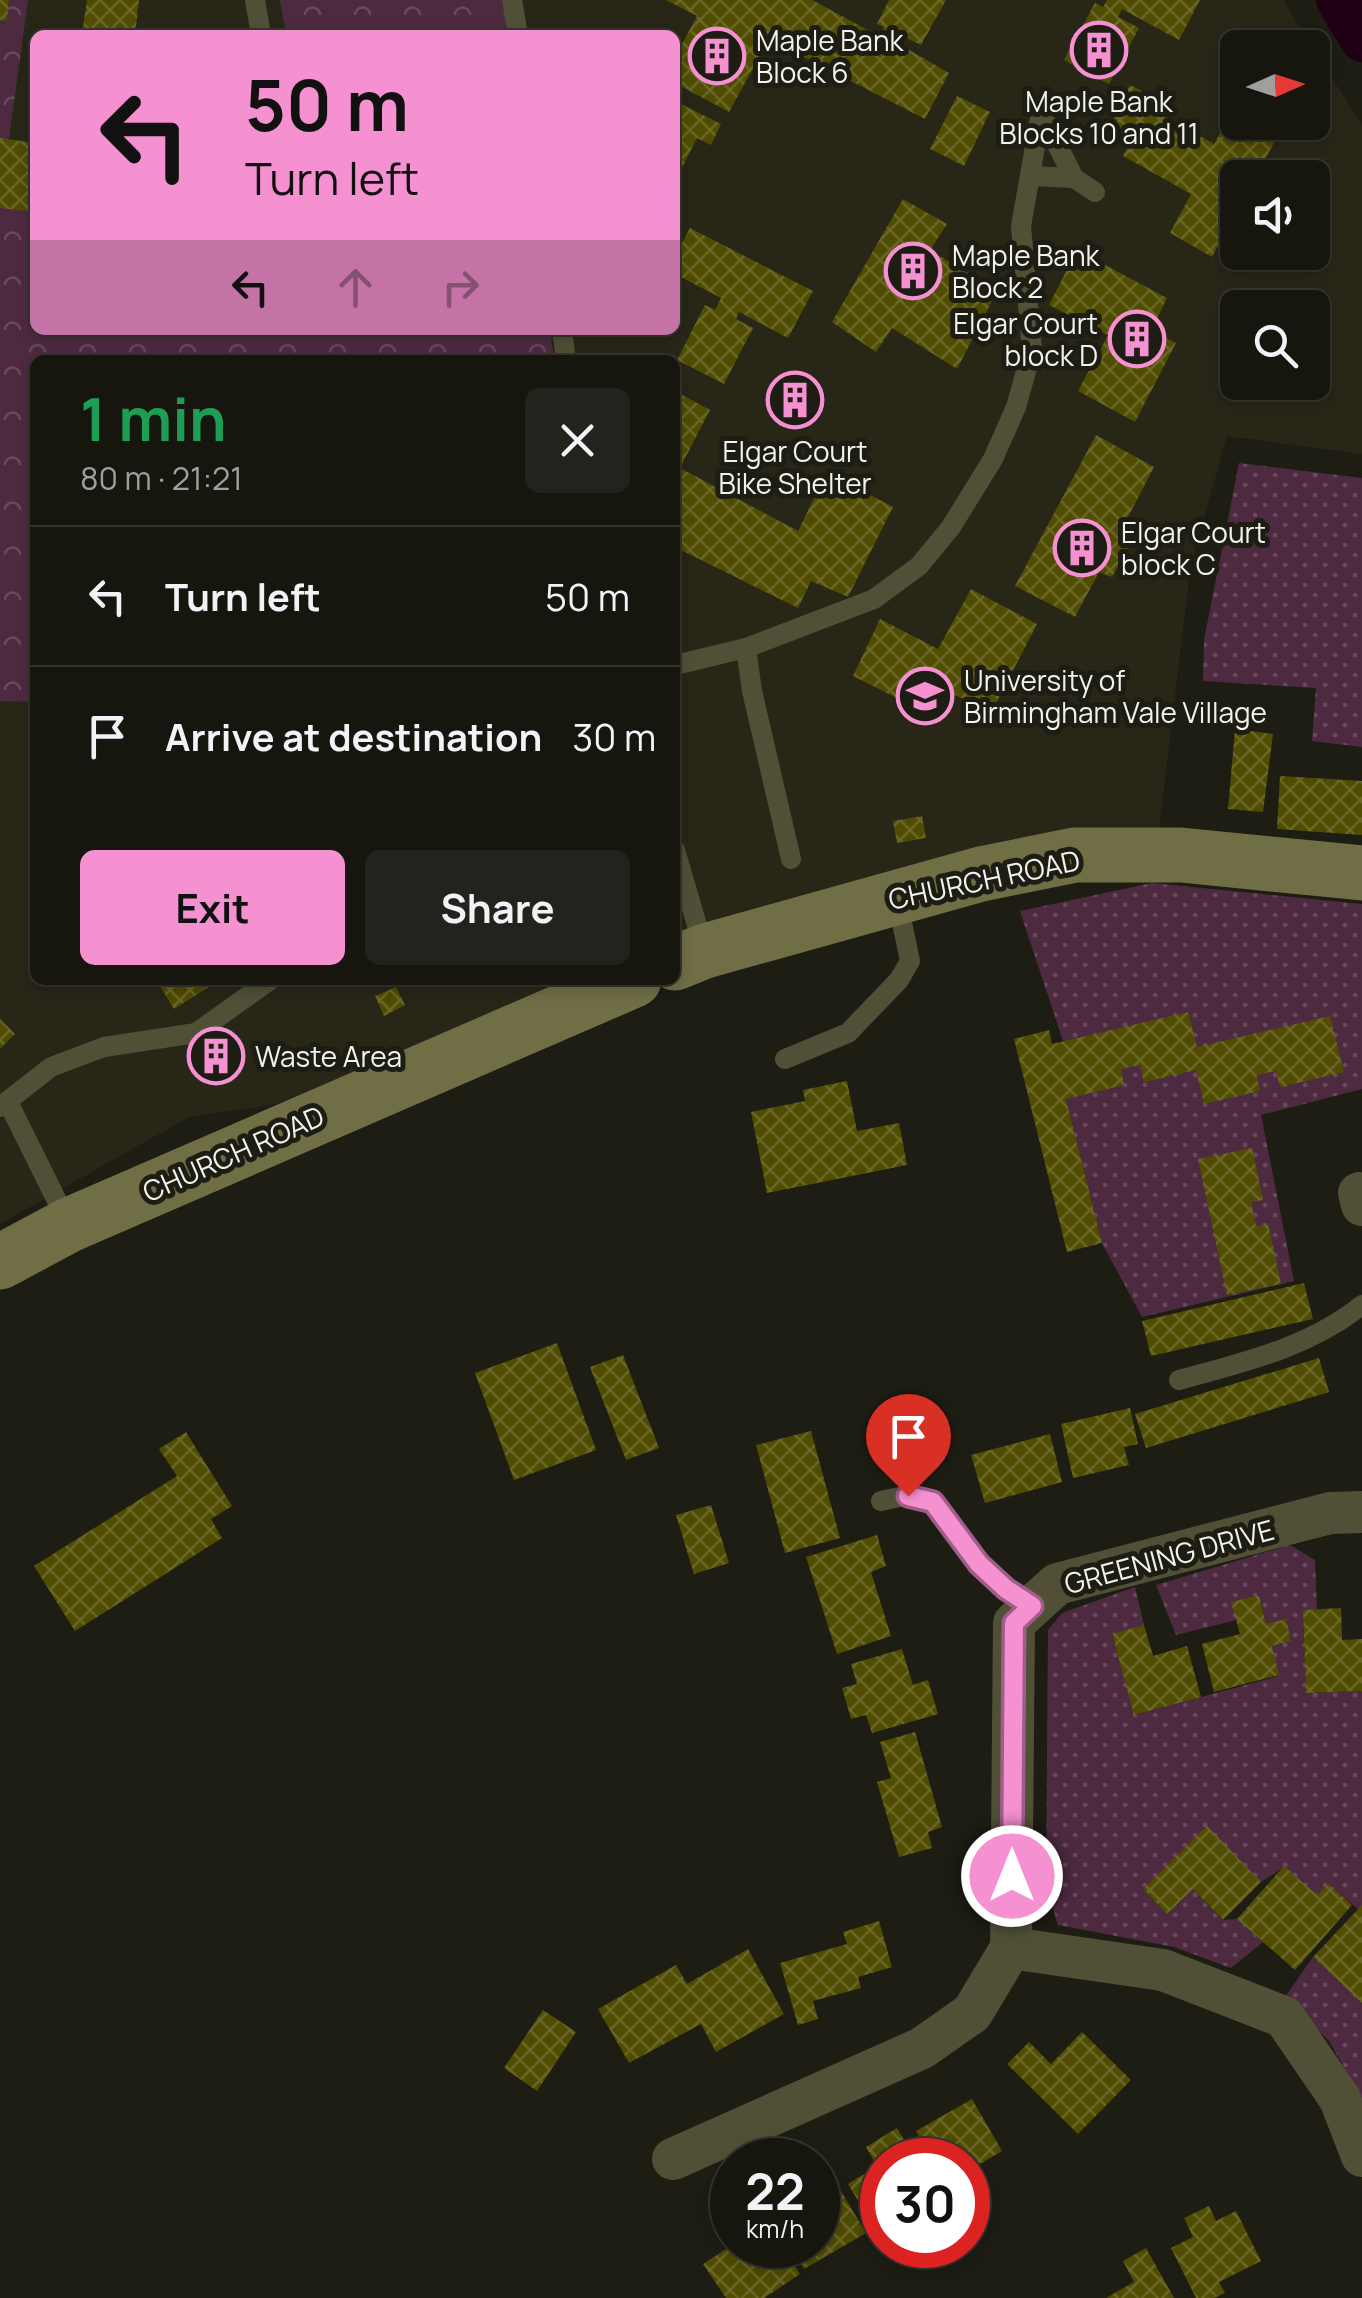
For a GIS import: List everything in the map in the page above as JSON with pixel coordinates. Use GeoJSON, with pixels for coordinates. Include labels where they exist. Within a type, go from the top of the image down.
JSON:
{"type":"FeatureCollection","features":[{"type":"Feature","properties":{"kind":"main road","name":"CHURCH ROAD"},"geometry":{"type":"LineString","coordinates":[[690,957],[980,874],[1075,856],[1181,855],[1362,872]]}},
{"type":"Feature","properties":{"kind":"main road","name":"CHURCH ROAD"},"geometry":{"type":"LineString","coordinates":[[0,1262],[68,1225],[622,985]]}},
{"type":"Feature","properties":{"kind":"street","name":"GREENING DRIVE"},"geometry":{"type":"LineString","coordinates":[[1011,1948],[1014,1623],[1058,1584],[1330,1513],[1362,1512]]}},
{"type":"Feature","properties":{"kind":"street"},"geometry":{"type":"LineString","coordinates":[[673,2159],[922,2048],[972,2014],[1011,1948],[1163,1970],[1284,2017],[1340,2099],[1362,2156]]}},
{"type":"Feature","properties":{"kind":"lane"},"geometry":{"type":"LineString","coordinates":[[255,0],[259,30]]}},
{"type":"Feature","properties":{"kind":"lane"},"geometry":{"type":"LineString","coordinates":[[512,0],[517,30]]}},
{"type":"Feature","properties":{"kind":"lane"},"geometry":{"type":"LineString","coordinates":[[680,664],[746,648],[874,599],[919,566],[951,527],[993,459],[1016,407],[1032,350],[1021,226],[1041,114],[1074,178],[1095,192]]}},
{"type":"Feature","properties":{"kind":"lane"},"geometry":{"type":"LineString","coordinates":[[1030,176],[1074,178]]}},
{"type":"Feature","properties":{"kind":"lane"},"geometry":{"type":"LineString","coordinates":[[746,648],[752,692],[790,859]]}},
{"type":"Feature","properties":{"kind":"lane"},"geometry":{"type":"LineString","coordinates":[[680,886],[690,957]]}},
{"type":"Feature","properties":{"kind":"lane"},"geometry":{"type":"LineString","coordinates":[[785,1058],[848,1033],[898,980],[910,961],[897,897]]}},
{"type":"Feature","properties":{"kind":"lane"},"geometry":{"type":"LineString","coordinates":[[68,1225],[4,1104],[51,1068],[86,1054],[196,1033],[263,985]]}},
{"type":"Feature","properties":{"kind":"lane"},"geometry":{"type":"LineString","coordinates":[[1180,1380],[1262,1358],[1303,1342],[1362,1306]]}},
{"type":"Feature","properties":{"kind":"lane"},"geometry":{"type":"LineString","coordinates":[[881,1501],[908,1496],[933,1502],[979,1564],[1032,1606]]}},
{"type":"Feature","properties":{"kind":"shaded area","name":"University of Birmingham Vale Village"},"geometry":{"type":"Polygon","coordinates":[[[0,0],[1283,0],[1302,30],[1220,30],[1220,140],[1330,140],[1330,74],[1362,125],[1362,454],[1227,436],[1191,564],[1159,828],[680,937],[680,355],[30,355],[30,985],[583,985],[381,1088],[189,1117],[0,1224],[0,0]]]}},
{"type":"Feature","properties":{"kind":"green space"},"geometry":{"type":"Polygon","coordinates":[[[9,0],[28,0],[9,139],[30,163],[30,335],[551,335],[553,355],[30,355],[30,702],[0,701],[0,20],[7,21],[9,0]]]}},
{"type":"Feature","properties":{"kind":"green space"},"geometry":{"type":"Polygon","coordinates":[[[280,0],[502,0],[507,30],[285,30],[280,0]]]}},
{"type":"Feature","properties":{"kind":"green space"},"geometry":{"type":"Polygon","coordinates":[[[1239,463],[1362,478],[1362,747],[1312,741],[1316,688],[1203,681],[1204,640],[1239,463]]]}},
{"type":"Feature","properties":{"kind":"green space"},"geometry":{"type":"Polygon","coordinates":[[[1152,883],[1362,904],[1362,1089],[1261,1115],[1294,1281],[1142,1317],[1102,1243],[1066,1099],[1081,1095],[1020,911],[1152,883]]]}},
{"type":"Feature","properties":{"kind":"green space"},"geometry":{"type":"Polygon","coordinates":[[[1290,1545],[1315,1560],[1317,1610],[1303,1611],[1306,1693],[1362,1691],[1362,1913],[1328,1883],[1317,1895],[1284,1867],[1261,1882],[1207,1827],[1143,1889],[1167,1914],[1193,1889],[1222,1920],[1237,1919],[1263,1942],[1231,1968],[1174,1947],[1058,1925],[1046,1886],[1048,1630],[1062,1613],[1135,1587],[1144,1625],[1112,1635],[1135,1715],[1278,1676],[1272,1646],[1291,1640],[1286,1620],[1266,1624],[1259,1595],[1232,1602],[1236,1620],[1176,1635],[1156,1585],[1290,1545]]]}},
{"type":"Feature","properties":{"kind":"green space"},"geometry":{"type":"Polygon","coordinates":[[[1313,1957],[1362,2003],[1362,2099],[1329,2041],[1285,1997],[1313,1957]]]}},
{"type":"Feature","properties":{"kind":"building"},"geometry":{"type":"Polygon","coordinates":[[[0,0],[9,0],[7,21],[0,20],[0,0]]]}},
{"type":"Feature","properties":{"kind":"building"},"geometry":{"type":"Polygon","coordinates":[[[87,0],[139,0],[136,30],[83,30],[87,0]]]}},
{"type":"Feature","properties":{"kind":"building"},"geometry":{"type":"Polygon","coordinates":[[[666,0],[812,0],[879,36],[884,27],[877,24],[889,0],[946,0],[921,45],[900,35],[897,43],[949,73],[925,119],[769,39],[729,112],[680,86],[680,48],[697,16],[666,0]]]}},
{"type":"Feature","properties":{"kind":"building","name":"Maple Bank Blocks 10 and 11"},"geometry":{"type":"Polygon","coordinates":[[[1107,0],[1200,0],[1179,40],[1122,9],[1118,17],[1139,28],[1109,84],[1064,60],[1095,3],[1103,7],[1107,0]]]}},
{"type":"Feature","properties":{"kind":"building"},"geometry":{"type":"Polygon","coordinates":[[[1130,85],[1166,103],[1158,113],[1214,144],[1220,133],[1220,140],[1276,140],[1265,160],[1220,160],[1220,243],[1212,257],[1170,233],[1191,194],[1123,156],[1131,140],[1109,128],[1130,85]]]}},
{"type":"Feature","properties":{"kind":"building"},"geometry":{"type":"Polygon","coordinates":[[[957,96],[990,112],[964,166],[930,149],[957,96]]]}},
{"type":"Feature","properties":{"kind":"building"},"geometry":{"type":"Polygon","coordinates":[[[680,104],[721,124],[711,145],[697,138],[680,172],[680,104]]]}},
{"type":"Feature","properties":{"kind":"building"},"geometry":{"type":"Polygon","coordinates":[[[0,138],[30,142],[30,211],[0,208],[0,138]]]}},
{"type":"Feature","properties":{"kind":"building","name":"Maple Bank Block 2"},"geometry":{"type":"Polygon","coordinates":[[[903,199],[947,224],[930,250],[997,291],[957,369],[892,328],[876,352],[832,322],[903,199]]]}},
{"type":"Feature","properties":{"kind":"building"},"geometry":{"type":"Polygon","coordinates":[[[690,228],[813,291],[788,338],[739,312],[736,319],[753,328],[724,384],[680,362],[680,355],[705,305],[715,310],[721,298],[680,277],[680,247],[690,228]]]}},
{"type":"Feature","properties":{"kind":"building","name":"Elgar Court block D"},"geometry":{"type":"Polygon","coordinates":[[[1077,250],[1167,298],[1151,331],[1176,343],[1135,422],[1078,391],[1108,335],[1049,305],[1077,250]]]}},
{"type":"Feature","properties":{"kind":"building","name":"Elgar Court Bike Shelter"},"geometry":{"type":"Polygon","coordinates":[[[787,373],[821,392],[806,427],[768,408],[787,373]]]}},
{"type":"Feature","properties":{"kind":"building"},"geometry":{"type":"Polygon","coordinates":[[[680,394],[710,410],[680,468],[680,394]]]}},
{"type":"Feature","properties":{"kind":"building","name":"Elgar Court block C"},"geometry":{"type":"Polygon","coordinates":[[[1096,435],[1154,467],[1128,517],[1141,523],[1112,577],[1099,572],[1075,617],[1015,586],[1096,435]]]}},
{"type":"Feature","properties":{"kind":"building"},"geometry":{"type":"Polygon","coordinates":[[[680,468],[798,531],[827,472],[893,507],[848,597],[811,581],[798,608],[680,549],[680,468]]]}},
{"type":"Feature","properties":{"kind":"building"},"geometry":{"type":"Polygon","coordinates":[[[971,589],[1037,624],[991,713],[953,694],[941,720],[853,676],[880,619],[938,649],[971,589]]]}},
{"type":"Feature","properties":{"kind":"building"},"geometry":{"type":"Polygon","coordinates":[[[1235,729],[1273,734],[1263,812],[1228,809],[1235,729]]]}},
{"type":"Feature","properties":{"kind":"building"},"geometry":{"type":"Polygon","coordinates":[[[1280,776],[1362,781],[1362,835],[1277,829],[1280,776]]]}},
{"type":"Feature","properties":{"kind":"building"},"geometry":{"type":"Polygon","coordinates":[[[922,816],[926,838],[897,843],[893,821],[922,816]]]}},
{"type":"Feature","properties":{"kind":"building"},"geometry":{"type":"Polygon","coordinates":[[[159,985],[212,985],[174,1009],[159,985]]]}},
{"type":"Feature","properties":{"kind":"building"},"geometry":{"type":"Polygon","coordinates":[[[396,987],[405,1005],[384,1016],[375,996],[396,987]]]}},
{"type":"Feature","properties":{"kind":"building"},"geometry":{"type":"Polygon","coordinates":[[[1188,1012],[1197,1047],[1330,1016],[1344,1072],[1280,1087],[1276,1071],[1256,1075],[1260,1091],[1204,1104],[1196,1070],[1144,1082],[1140,1065],[1121,1069],[1124,1085],[1066,1099],[1102,1243],[1067,1252],[1014,1039],[1049,1030],[1052,1044],[1188,1012]]]}},
{"type":"Feature","properties":{"kind":"building"},"geometry":{"type":"Polygon","coordinates":[[[0,1019],[15,1034],[0,1049],[0,1019]]]}},
{"type":"Feature","properties":{"kind":"building","name":"Waste Area"},"geometry":{"type":"Polygon","coordinates":[[[229,1033],[241,1055],[204,1078],[192,1058],[229,1033]]]}},
{"type":"Feature","properties":{"kind":"building"},"geometry":{"type":"Polygon","coordinates":[[[847,1081],[857,1131],[899,1123],[907,1165],[767,1193],[751,1112],[805,1101],[803,1090],[847,1081]]]}},
{"type":"Feature","properties":{"kind":"building"},"geometry":{"type":"Polygon","coordinates":[[[1252,1148],[1263,1200],[1251,1202],[1256,1226],[1268,1224],[1281,1284],[1227,1295],[1198,1159],[1252,1148]]]}},
{"type":"Feature","properties":{"kind":"building"},"geometry":{"type":"Polygon","coordinates":[[[1304,1283],[1313,1319],[1151,1356],[1142,1321],[1304,1283]]]}},
{"type":"Feature","properties":{"kind":"building"},"geometry":{"type":"Polygon","coordinates":[[[557,1343],[596,1450],[514,1480],[475,1373],[557,1343]]]}},
{"type":"Feature","properties":{"kind":"building"},"geometry":{"type":"Polygon","coordinates":[[[623,1355],[659,1448],[626,1460],[590,1367],[623,1355]]]}},
{"type":"Feature","properties":{"kind":"building"},"geometry":{"type":"Polygon","coordinates":[[[1319,1358],[1329,1392],[1146,1448],[1135,1414],[1319,1358]]]}},
{"type":"Feature","properties":{"kind":"building"},"geometry":{"type":"Polygon","coordinates":[[[1130,1408],[1138,1444],[1124,1447],[1129,1465],[1073,1478],[1061,1424],[1130,1408]]]}},
{"type":"Feature","properties":{"kind":"building"},"geometry":{"type":"Polygon","coordinates":[[[811,1431],[840,1538],[785,1553],[756,1445],[811,1431]]]}},
{"type":"Feature","properties":{"kind":"building"},"geometry":{"type":"Polygon","coordinates":[[[186,1432],[232,1506],[211,1519],[222,1538],[75,1631],[34,1566],[177,1476],[159,1449],[186,1432]]]}},
{"type":"Feature","properties":{"kind":"building"},"geometry":{"type":"Polygon","coordinates":[[[1050,1434],[1062,1482],[985,1503],[971,1455],[1050,1434]]]}},
{"type":"Feature","properties":{"kind":"building"},"geometry":{"type":"Polygon","coordinates":[[[711,1505],[729,1563],[694,1574],[676,1515],[711,1505]]]}},
{"type":"Feature","properties":{"kind":"building"},"geometry":{"type":"Polygon","coordinates":[[[877,1535],[886,1566],[871,1572],[891,1636],[837,1654],[806,1557],[877,1535]]]}},
{"type":"Feature","properties":{"kind":"building"},"geometry":{"type":"Polygon","coordinates":[[[1259,1595],[1266,1624],[1286,1619],[1291,1641],[1272,1646],[1279,1675],[1214,1692],[1202,1644],[1240,1634],[1231,1602],[1259,1595]]]}},
{"type":"Feature","properties":{"kind":"building"},"geometry":{"type":"Polygon","coordinates":[[[1341,1608],[1342,1640],[1362,1639],[1362,1691],[1306,1693],[1303,1610],[1341,1608]]]}},
{"type":"Feature","properties":{"kind":"building"},"geometry":{"type":"Polygon","coordinates":[[[1144,1625],[1153,1656],[1187,1646],[1201,1697],[1134,1715],[1112,1634],[1144,1625]]]}},
{"type":"Feature","properties":{"kind":"building"},"geometry":{"type":"Polygon","coordinates":[[[902,1649],[913,1685],[928,1680],[938,1714],[872,1733],[866,1715],[851,1719],[842,1688],[857,1684],[851,1664],[902,1649]]]}},
{"type":"Feature","properties":{"kind":"building"},"geometry":{"type":"Polygon","coordinates":[[[915,1732],[942,1827],[928,1832],[932,1848],[899,1857],[877,1782],[891,1778],[880,1742],[915,1732]]]}},
{"type":"Feature","properties":{"kind":"building"},"geometry":{"type":"Polygon","coordinates":[[[1207,1826],[1261,1882],[1223,1920],[1193,1889],[1167,1914],[1143,1889],[1207,1826]]]}},
{"type":"Feature","properties":{"kind":"building"},"geometry":{"type":"Polygon","coordinates":[[[1284,1866],[1317,1895],[1328,1883],[1352,1905],[1295,1970],[1237,1919],[1284,1866]]]}},
{"type":"Feature","properties":{"kind":"building"},"geometry":{"type":"Polygon","coordinates":[[[1362,1905],[1362,2003],[1313,1957],[1362,1905]]]}},
{"type":"Feature","properties":{"kind":"building"},"geometry":{"type":"Polygon","coordinates":[[[879,1921],[892,1967],[858,1977],[861,1988],[813,2001],[818,2019],[798,2025],[780,1963],[847,1944],[843,1932],[879,1921]]]}},
{"type":"Feature","properties":{"kind":"building"},"geometry":{"type":"Polygon","coordinates":[[[748,1949],[784,2014],[716,2052],[701,2024],[629,2063],[598,2009],[676,1965],[687,1984],[748,1949]]]}},
{"type":"Feature","properties":{"kind":"building"},"geometry":{"type":"Polygon","coordinates":[[[543,2010],[576,2032],[537,2091],[504,2068],[543,2010]]]}},
{"type":"Feature","properties":{"kind":"building"},"geometry":{"type":"Polygon","coordinates":[[[1082,2032],[1131,2080],[1078,2134],[1007,2064],[1029,2042],[1051,2064],[1082,2032]]]}},
{"type":"Feature","properties":{"kind":"building"},"geometry":{"type":"Polygon","coordinates":[[[972,2099],[1002,2151],[990,2158],[990,2138],[920,2138],[916,2131],[972,2099]]]}},
{"type":"Feature","properties":{"kind":"building"},"geometry":{"type":"Polygon","coordinates":[[[897,2128],[903,2138],[881,2138],[897,2128]]]}},
{"type":"Feature","properties":{"kind":"building"},"geometry":{"type":"Polygon","coordinates":[[[860,2177],[860,2204],[848,2184],[860,2177]]]}},
{"type":"Feature","properties":{"kind":"building"},"geometry":{"type":"Polygon","coordinates":[[[841,2191],[860,2223],[860,2236],[840,2248],[841,2191]]]}},
{"type":"Feature","properties":{"kind":"building"},"geometry":{"type":"Polygon","coordinates":[[[1209,2206],[1216,2221],[1236,2211],[1261,2261],[1219,2282],[1225,2293],[1214,2298],[1196,2298],[1171,2248],[1193,2237],[1184,2218],[1209,2206]]]}},
{"type":"Feature","properties":{"kind":"building"},"geometry":{"type":"Polygon","coordinates":[[[1146,2248],[1174,2298],[1106,2298],[1134,2282],[1123,2261],[1146,2248]]]}},
{"type":"Feature","properties":{"kind":"building"},"geometry":{"type":"Polygon","coordinates":[[[710,2259],[710,2268],[796,2268],[800,2274],[764,2298],[726,2298],[703,2264],[710,2259]]]}},
{"type":"Feature","properties":{"kind":"waterway"},"geometry":{"type":"LineString","coordinates":[[1337,0],[1362,41]]}},
{"type":"Feature","properties":{"kind":"place","name":"Maple Bank Blocks 10 and 11"},"geometry":{"type":"Point","coordinates":[1099,50]}},
{"type":"Feature","properties":{"kind":"place","name":"Maple Bank Block 6"},"geometry":{"type":"Point","coordinates":[717,56]}},
{"type":"Feature","properties":{"kind":"place","name":"Maple Bank Block 2"},"geometry":{"type":"Point","coordinates":[913,271]}},
{"type":"Feature","properties":{"kind":"place","name":"Elgar Court block D"},"geometry":{"type":"Point","coordinates":[1137,339]}},
{"type":"Feature","properties":{"kind":"place","name":"Elgar Court Bike Shelter"},"geometry":{"type":"Point","coordinates":[795,400]}},
{"type":"Feature","properties":{"kind":"place","name":"Elgar Court block C"},"geometry":{"type":"Point","coordinates":[1082,548]}},
{"type":"Feature","properties":{"kind":"place","name":"University of Birmingham Vale Village"},"geometry":{"type":"Point","coordinates":[925,696]}},
{"type":"Feature","properties":{"kind":"place","name":"Waste Area"},"geometry":{"type":"Point","coordinates":[216,1056]}},
{"type":"Feature","properties":{"kind":"route"},"geometry":{"type":"LineString","coordinates":[[908,1496],[933,1502],[979,1564],[1032,1606],[1014,1623],[1012,1876]]}}]}
